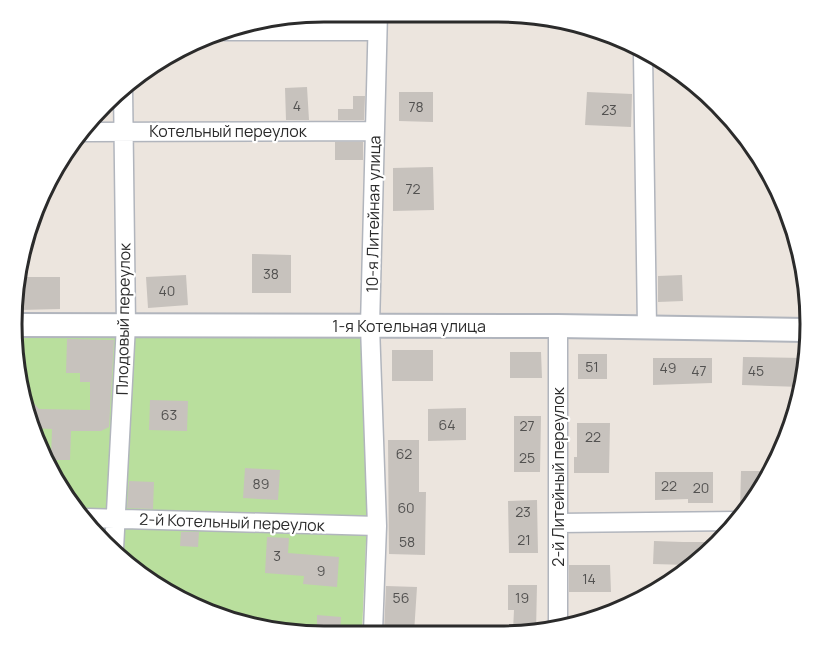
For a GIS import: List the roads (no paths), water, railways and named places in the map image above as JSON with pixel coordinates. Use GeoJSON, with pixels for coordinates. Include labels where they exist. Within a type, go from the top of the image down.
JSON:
{"type":"FeatureCollection","features":[{"type":"Feature","properties":{"kind":"street","name":"10-я Литейная улица"},"geometry":{"type":"LineString","coordinates":[[373,626],[377,526],[370,326],[378,22]]}},
{"type":"Feature","properties":{"kind":"street"},"geometry":{"type":"LineString","coordinates":[[253,31],[377,32]]}},
{"type":"Feature","properties":{"kind":"street"},"geometry":{"type":"LineString","coordinates":[[643,60],[647,327]]}},
{"type":"Feature","properties":{"kind":"street","name":"Плодовый переулок"},"geometry":{"type":"LineString","coordinates":[[115,541],[126,325],[123,99]]}},
{"type":"Feature","properties":{"kind":"street","name":"Котельный переулок"},"geometry":{"type":"LineString","coordinates":[[92,132],[375,131]]}},
{"type":"Feature","properties":{"kind":"street","name":"1-я Котельная улица"},"geometry":{"type":"LineString","coordinates":[[22,325],[558,326],[800,330]]}},
{"type":"Feature","properties":{"kind":"street","name":"2-й Литейный переулок"},"geometry":{"type":"LineString","coordinates":[[558,326],[558,620]]}},
{"type":"Feature","properties":{"kind":"street","name":"2-й Котельный переулок"},"geometry":{"type":"LineString","coordinates":[[93,518],[377,526]]}},
{"type":"Feature","properties":{"kind":"street"},"geometry":{"type":"LineString","coordinates":[[558,523],[728,521]]}}]}
